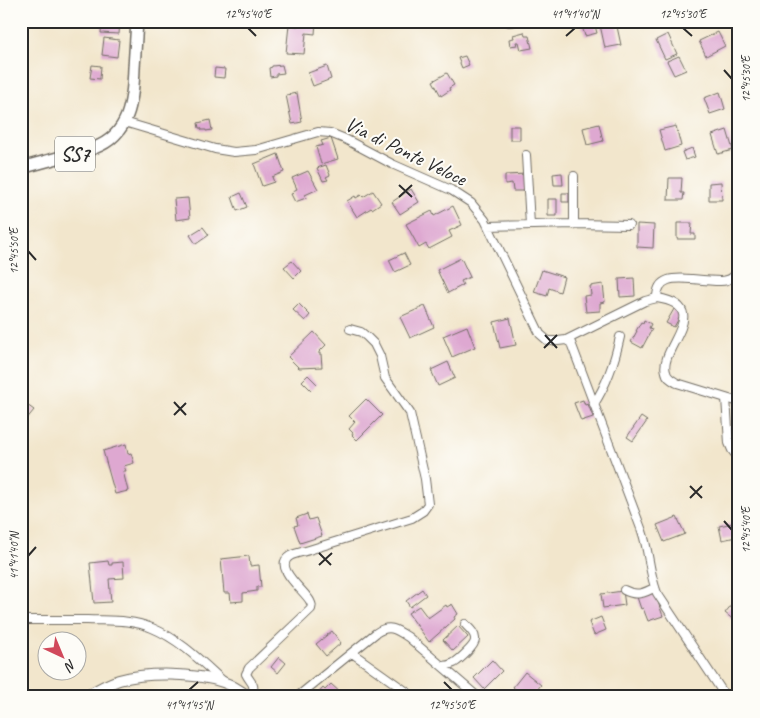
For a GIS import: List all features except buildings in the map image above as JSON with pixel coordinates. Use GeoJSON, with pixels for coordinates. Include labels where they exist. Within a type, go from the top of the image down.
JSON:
{"type":"FeatureCollection","features":[{"type":"Feature","properties":{"kind":"main road","name":"SS7"},"geometry":{"type":"LineString","coordinates":[[21,168],[97,147],[111,139],[123,124],[129,109],[133,90],[137,21]]}},
{"type":"Feature","properties":{"kind":"main road"},"geometry":{"type":"LineString","coordinates":[[85,697],[99,688],[136,676],[174,675],[210,678],[224,682],[237,688],[249,697]]}},
{"type":"Feature","properties":{"kind":"street","name":"Via di Ponte Veloce"},"geometry":{"type":"LineString","coordinates":[[123,124],[215,149],[234,152],[256,150],[318,132],[335,134],[392,164],[451,190],[475,208],[488,226],[540,334],[548,341],[570,340]]}},
{"type":"Feature","properties":{"kind":"street"},"geometry":{"type":"LineString","coordinates":[[526,155],[530,225]]}},
{"type":"Feature","properties":{"kind":"street"},"geometry":{"type":"LineString","coordinates":[[574,176],[574,224]]}},
{"type":"Feature","properties":{"kind":"street"},"geometry":{"type":"LineString","coordinates":[[488,226],[629,225]]}},
{"type":"Feature","properties":{"kind":"street"},"geometry":{"type":"LineString","coordinates":[[657,298],[659,287],[668,280],[679,278],[727,281],[735,275],[739,266]]}},
{"type":"Feature","properties":{"kind":"street"},"geometry":{"type":"LineString","coordinates":[[726,697],[661,600],[655,588],[644,536],[570,340],[645,301],[657,298],[666,300],[677,305],[682,311],[683,316],[682,325],[666,362],[665,370],[668,377],[680,384],[739,402]]}},
{"type":"Feature","properties":{"kind":"street"},"geometry":{"type":"LineString","coordinates":[[249,697],[254,688],[246,674],[249,668],[311,609],[310,600],[286,571],[284,564],[287,558],[412,518],[423,512],[428,504],[425,479],[410,413],[385,378],[380,356],[374,344],[364,334],[350,329]]}},
{"type":"Feature","properties":{"kind":"street"},"geometry":{"type":"LineString","coordinates":[[594,404],[613,365],[620,337]]}},
{"type":"Feature","properties":{"kind":"street"},"geometry":{"type":"LineString","coordinates":[[726,398],[730,446],[733,453],[739,459]]}},
{"type":"Feature","properties":{"kind":"street"},"geometry":{"type":"LineString","coordinates":[[624,590],[629,593],[638,594],[655,588]]}},
{"type":"Feature","properties":{"kind":"street"},"geometry":{"type":"LineString","coordinates":[[21,620],[123,621],[144,625],[175,640],[224,682]]}},
{"type":"Feature","properties":{"kind":"street"},"geometry":{"type":"LineString","coordinates":[[442,666],[455,662],[475,642],[474,634],[465,624]]}},
{"type":"Feature","properties":{"kind":"street"},"geometry":{"type":"LineString","coordinates":[[297,697],[379,631],[390,628],[408,637],[478,697]]}},
{"type":"Feature","properties":{"kind":"street"},"geometry":{"type":"LineString","coordinates":[[352,653],[414,697]]}}]}
